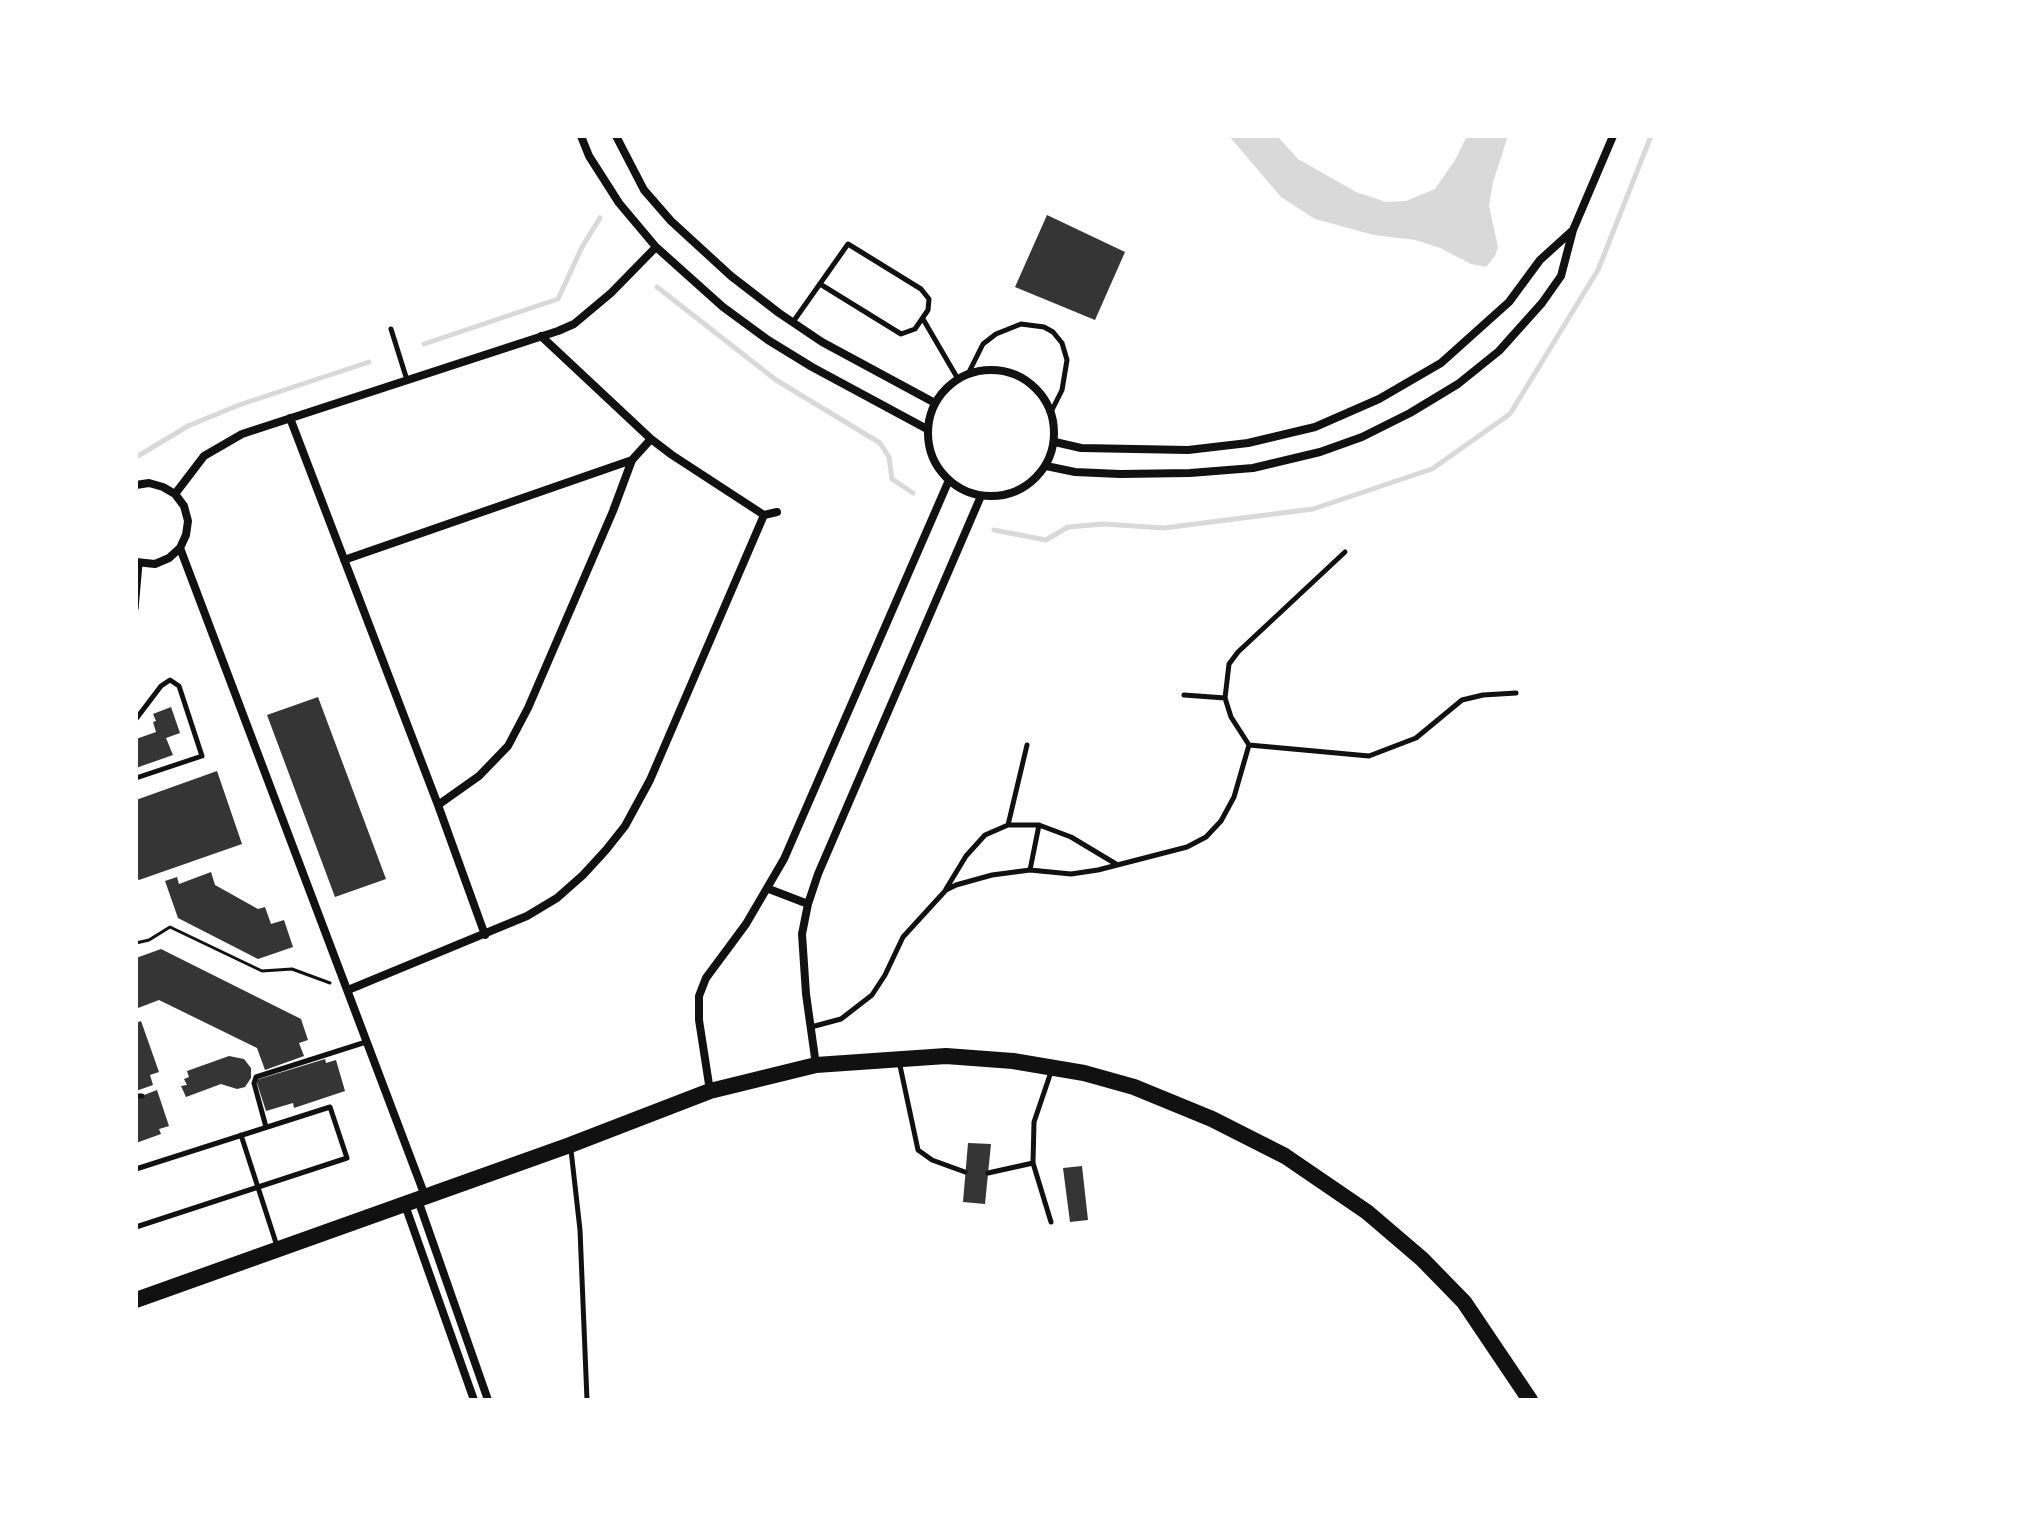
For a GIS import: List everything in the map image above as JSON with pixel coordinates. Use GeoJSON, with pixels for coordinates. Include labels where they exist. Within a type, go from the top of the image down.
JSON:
{"type":"FeatureCollection","features":[{"type":"Feature","properties":{"kind":"main road"},"geometry":{"type":"LineString","coordinates":[[136,1300],[279,1251],[710,1091],[816,1065],[946,1056],[1052,1066],[1134,1087],[1212,1119],[1285,1156],[1367,1212],[1422,1259],[1464,1302],[1530,1400]]}},
{"type":"Feature","properties":{"kind":"street"},"geometry":{"type":"LineString","coordinates":[[581,136],[589,156],[619,203],[656,247],[723,307],[812,367],[927,429]]}},
{"type":"Feature","properties":{"kind":"street"},"geometry":{"type":"LineString","coordinates":[[616,136],[644,190],[671,221],[731,276],[822,342],[935,403]]}},
{"type":"Feature","properties":{"kind":"street"},"geometry":{"type":"LineString","coordinates":[[1046,466],[1075,472],[1120,474],[1225,471],[1290,461],[1362,437],[1410,413],[1458,384],[1499,351],[1531,318],[1561,276],[1573,230],[1613,136]]}},
{"type":"Feature","properties":{"kind":"street"},"geometry":{"type":"LineString","coordinates":[[1055,442],[1081,448],[1188,450],[1248,443],[1315,427],[1379,399],[1441,363],[1509,302],[1540,260],[1573,230]]}},
{"type":"Feature","properties":{"kind":"street"},"geometry":{"type":"LineString","coordinates":[[175,494],[204,456],[242,434],[574,324],[611,293],[656,247]]}},
{"type":"Feature","properties":{"kind":"street"},"geometry":{"type":"LineString","coordinates":[[541,336],[651,439],[764,515],[777,512]]}},
{"type":"Feature","properties":{"kind":"street"},"geometry":{"type":"LineString","coordinates":[[1001,370],[1032,384],[1044,397],[1051,412],[1055,442],[1046,466],[1035,479],[1019,490],[1001,496],[981,496],[949,480],[933,457],[927,429],[935,403],[945,389],[968,374],[1001,370]]}},
{"type":"Feature","properties":{"kind":"street"},"geometry":{"type":"LineString","coordinates":[[290,418],[485,935]]}},
{"type":"Feature","properties":{"kind":"street"},"geometry":{"type":"LineString","coordinates":[[438,805],[479,776],[508,746],[528,708],[632,460],[651,439]]}},
{"type":"Feature","properties":{"kind":"street"},"geometry":{"type":"LineString","coordinates":[[344,560],[632,460]]}},
{"type":"Feature","properties":{"kind":"street"},"geometry":{"type":"LineString","coordinates":[[710,1091],[699,1020],[699,996],[706,978],[769,889],[949,480]]}},
{"type":"Feature","properties":{"kind":"street"},"geometry":{"type":"LineString","coordinates":[[136,485],[149,483],[175,494],[184,506],[188,521],[180,548],[169,558],[155,564],[138,563]]}},
{"type":"Feature","properties":{"kind":"street"},"geometry":{"type":"LineString","coordinates":[[816,1065],[802,934],[808,904],[818,874],[981,496]]}},
{"type":"Feature","properties":{"kind":"street"},"geometry":{"type":"LineString","coordinates":[[348,990],[527,916],[557,898],[583,875],[625,826],[650,780],[764,515]]}},
{"type":"Feature","properties":{"kind":"street"},"geometry":{"type":"LineString","coordinates":[[180,548],[367,1042],[474,1400]]}},
{"type":"Feature","properties":{"kind":"street"},"geometry":{"type":"LineString","coordinates":[[769,889],[808,904]]}},
{"type":"Feature","properties":{"kind":"street"},"geometry":{"type":"LineString","coordinates":[[416,1201],[488,1400]]}},
{"type":"Feature","properties":{"kind":"lane"},"geometry":{"type":"LineString","coordinates":[[793,322],[848,244],[921,289],[929,299],[923,319],[915,329],[901,334],[820,284]]}},
{"type":"Feature","properties":{"kind":"lane"},"geometry":{"type":"LineString","coordinates":[[923,319],[958,379]]}},
{"type":"Feature","properties":{"kind":"lane"},"geometry":{"type":"LineString","coordinates":[[968,374],[983,344],[996,334],[1021,324],[1044,327],[1062,343],[1067,360],[1062,390],[1051,412]]}},
{"type":"Feature","properties":{"kind":"lane"},"geometry":{"type":"LineString","coordinates":[[391,329],[407,381]]}},
{"type":"Feature","properties":{"kind":"lane"},"geometry":{"type":"LineString","coordinates":[[946,890],[992,875],[1030,870],[1071,874],[1118,865],[1187,847],[1206,837],[1221,821],[1234,797],[1249,745],[1231,717],[1225,698],[1229,664],[1345,552]]}},
{"type":"Feature","properties":{"kind":"lane"},"geometry":{"type":"LineString","coordinates":[[136,609],[138,563]]}},
{"type":"Feature","properties":{"kind":"lane"},"geometry":{"type":"LineString","coordinates":[[136,719],[161,686],[170,680],[179,686],[202,756],[136,778]]}},
{"type":"Feature","properties":{"kind":"lane"},"geometry":{"type":"LineString","coordinates":[[1249,745],[1369,756],[1416,738],[1462,700],[1516,693]]}},
{"type":"Feature","properties":{"kind":"lane"},"geometry":{"type":"LineString","coordinates":[[1184,695],[1225,698]]}},
{"type":"Feature","properties":{"kind":"lane"},"geometry":{"type":"LineString","coordinates":[[1008,825],[1027,745]]}},
{"type":"Feature","properties":{"kind":"lane"},"geometry":{"type":"LineString","coordinates":[[811,1027],[841,1019],[872,995],[903,937],[946,890],[966,856],[985,835],[1008,825],[1039,825],[1071,837],[1118,865]]}},
{"type":"Feature","properties":{"kind":"lane"},"geometry":{"type":"LineString","coordinates":[[1030,870],[1039,825]]}},
{"type":"Feature","properties":{"kind":"lane"},"geometry":{"type":"LineString","coordinates":[[266,1127],[254,1083],[256,1077],[367,1042]]}},
{"type":"Feature","properties":{"kind":"lane"},"geometry":{"type":"LineString","coordinates":[[898,1058],[918,1150],[932,1160],[965,1172]]}},
{"type":"Feature","properties":{"kind":"lane"},"geometry":{"type":"LineString","coordinates":[[1051,1222],[1033,1163],[1034,1122],[1052,1066]]}},
{"type":"Feature","properties":{"kind":"lane"},"geometry":{"type":"LineString","coordinates":[[136,1169],[330,1107],[347,1158],[136,1227]]}},
{"type":"Feature","properties":{"kind":"lane"},"geometry":{"type":"LineString","coordinates":[[241,1135],[279,1251]]}},
{"type":"Feature","properties":{"kind":"lane"},"geometry":{"type":"LineString","coordinates":[[570,1145],[580,1230],[587,1400]]}},
{"type":"Feature","properties":{"kind":"lane"},"geometry":{"type":"LineString","coordinates":[[988,1173],[1033,1163]]}},
{"type":"Feature","properties":{"kind":"path"},"geometry":{"type":"LineString","coordinates":[[136,943],[149,940],[170,927],[262,971],[292,969],[348,990]]}},
{"type":"Feature","properties":{"kind":"shaded area"},"geometry":{"type":"Polygon","coordinates":[[[1229,136],[1277,136],[1298,159],[1356,192],[1386,202],[1406,201],[1435,189],[1467,136],[1508,136],[1493,182],[1489,206],[1498,247],[1495,256],[1486,267],[1471,264],[1440,248],[1415,240],[1374,235],[1315,219],[1281,197],[1229,136]]]}},
{"type":"Feature","properties":{"kind":"building"},"geometry":{"type":"Polygon","coordinates":[[[1047,215],[1125,252],[1095,320],[1015,287],[1047,215]]]}},
{"type":"Feature","properties":{"kind":"building"},"geometry":{"type":"Polygon","coordinates":[[[318,697],[386,879],[335,897],[267,715],[318,697]]]}},
{"type":"Feature","properties":{"kind":"building"},"geometry":{"type":"Polygon","coordinates":[[[171,707],[180,733],[166,738],[173,755],[136,768],[136,739],[156,732],[153,714],[171,707]]]}},
{"type":"Feature","properties":{"kind":"building"},"geometry":{"type":"Polygon","coordinates":[[[217,771],[242,844],[139,880],[136,878],[136,800],[217,771]]]}},
{"type":"Feature","properties":{"kind":"building"},"geometry":{"type":"Polygon","coordinates":[[[211,872],[215,885],[258,909],[265,907],[271,924],[284,920],[293,947],[258,959],[178,918],[165,881],[177,877],[179,884],[211,872]]]}},
{"type":"Feature","properties":{"kind":"building"},"geometry":{"type":"Polygon","coordinates":[[[161,949],[301,1019],[308,1040],[299,1043],[304,1056],[265,1070],[257,1048],[159,1000],[138,1008],[136,958],[161,949]]]}},
{"type":"Feature","properties":{"kind":"building"},"geometry":{"type":"Polygon","coordinates":[[[141,1021],[159,1072],[150,1075],[153,1085],[136,1091],[136,1023],[141,1021]]]}},
{"type":"Feature","properties":{"kind":"building"},"geometry":{"type":"Polygon","coordinates":[[[229,1056],[244,1059],[251,1068],[251,1078],[245,1087],[237,1089],[221,1084],[186,1097],[181,1086],[187,1085],[184,1079],[189,1077],[187,1071],[229,1056]]]}},
{"type":"Feature","properties":{"kind":"building"},"geometry":{"type":"Polygon","coordinates":[[[325,1059],[326,1063],[336,1060],[345,1091],[294,1108],[293,1103],[266,1111],[256,1080],[325,1059]]]}},
{"type":"Feature","properties":{"kind":"building"},"geometry":{"type":"Polygon","coordinates":[[[157,1090],[169,1126],[159,1129],[161,1134],[136,1143],[136,1098],[157,1090]]]}},
{"type":"Feature","properties":{"kind":"building"},"geometry":{"type":"Polygon","coordinates":[[[968,1143],[991,1144],[985,1204],[963,1202],[968,1143]]]}},
{"type":"Feature","properties":{"kind":"building"},"geometry":{"type":"Polygon","coordinates":[[[1082,1166],[1088,1220],[1070,1222],[1063,1168],[1082,1166]]]}},
{"type":"Feature","properties":{"kind":"waterway"},"geometry":{"type":"LineString","coordinates":[[994,530],[1046,540],[1068,527],[1104,524],[1164,528],[1313,509],[1432,469],[1510,414],[1598,270],[1651,136]]}},
{"type":"Feature","properties":{"kind":"waterway"},"geometry":{"type":"LineString","coordinates":[[424,344],[558,299],[582,247],[600,218]]}},
{"type":"Feature","properties":{"kind":"waterway"},"geometry":{"type":"LineString","coordinates":[[657,287],[776,380],[880,443],[889,457],[892,479],[913,493]]}},
{"type":"Feature","properties":{"kind":"waterway"},"geometry":{"type":"LineString","coordinates":[[138,456],[188,426],[239,405],[369,362]]}}]}
